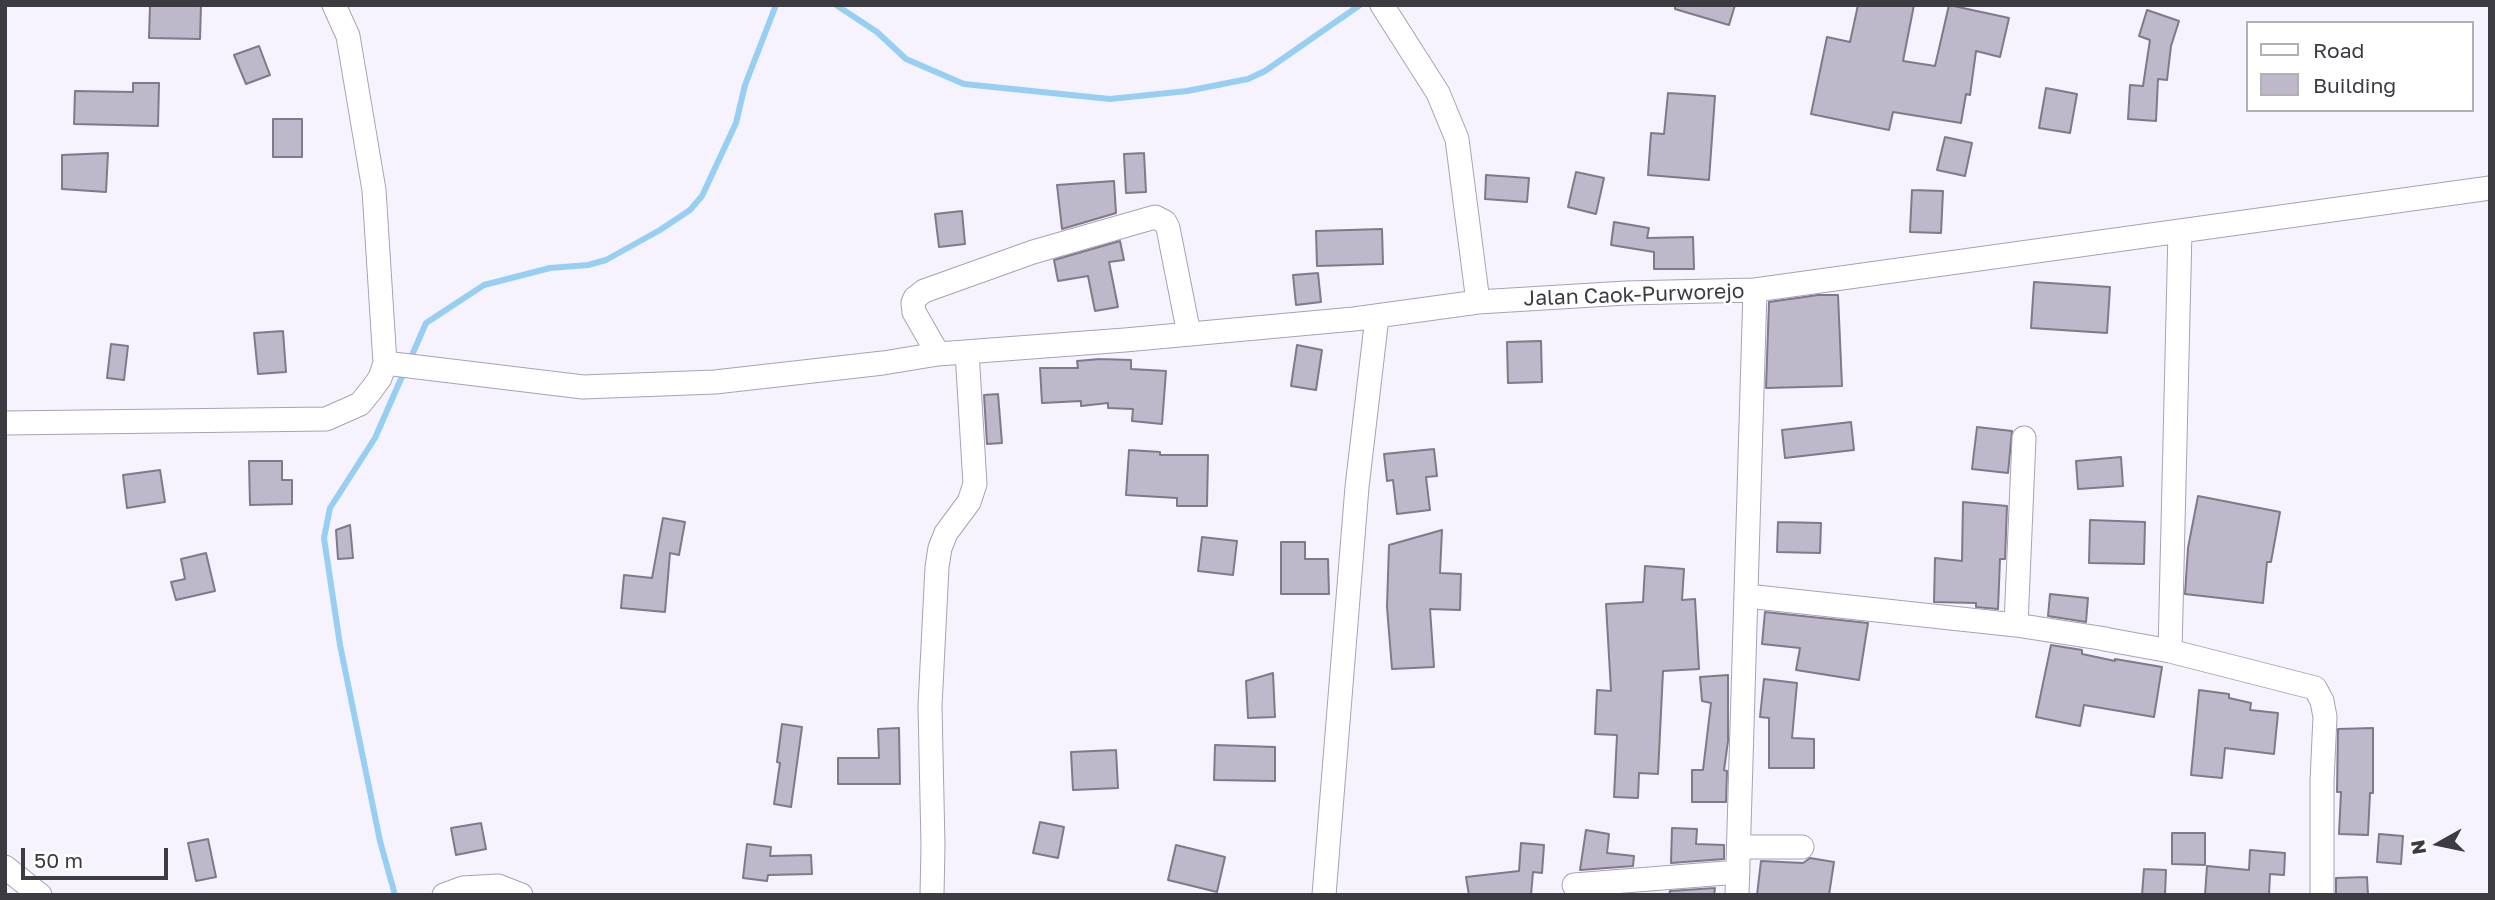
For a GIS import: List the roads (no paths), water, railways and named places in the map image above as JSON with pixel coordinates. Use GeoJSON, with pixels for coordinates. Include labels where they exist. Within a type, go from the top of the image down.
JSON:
{"type":"FeatureCollection","features":[{"type":"Feature","properties":{"kind":"street"},"geometry":{"type":"LineString","coordinates":[[5,423],[326,419],[360,404],[393,364],[374,190],[348,36],[334,5]]}},
{"type":"Feature","properties":{"kind":"street"},"geometry":{"type":"LineString","coordinates":[[1386,12],[1438,93],[1457,139],[1478,302]]}},
{"type":"Feature","properties":{"kind":"street"},"geometry":{"type":"LineString","coordinates":[[1755,290],[2490,188]]}},
{"type":"Feature","properties":{"kind":"street"},"geometry":{"type":"LineString","coordinates":[[938,354],[914,312],[913,303],[924,291],[1033,252],[1155,217],[1165,222],[1168,228],[1189,334]]}},
{"type":"Feature","properties":{"kind":"street"},"geometry":{"type":"LineString","coordinates":[[2170,651],[2180,231]]}},
{"type":"Feature","properties":{"kind":"street","name":"Jalan Caok-Purworejo"},"geometry":{"type":"LineString","coordinates":[[393,364],[433,371],[583,387],[715,382],[938,354],[1377,317],[1478,302],[1626,293],[1755,290],[1738,883]]}},
{"type":"Feature","properties":{"kind":"street"},"geometry":{"type":"LineString","coordinates":[[1324,895],[1357,486],[1377,317]]}},
{"type":"Feature","properties":{"kind":"street"},"geometry":{"type":"LineString","coordinates":[[932,895],[930,706],[937,567],[946,533],[969,502],[975,484],[967,352]]}},
{"type":"Feature","properties":{"kind":"street"},"geometry":{"type":"LineString","coordinates":[[2016,625],[2024,438]]}},
{"type":"Feature","properties":{"kind":"street"},"geometry":{"type":"LineString","coordinates":[[1746,596],[2016,625],[2105,639],[2170,651],[2315,688],[2322,701],[2325,717],[2322,895]]}},
{"type":"Feature","properties":{"kind":"street"},"geometry":{"type":"LineString","coordinates":[[1739,847],[1802,847]]}},
{"type":"Feature","properties":{"kind":"street"},"geometry":{"type":"LineString","coordinates":[[5,867],[40,895]]}},
{"type":"Feature","properties":{"kind":"street"},"geometry":{"type":"LineString","coordinates":[[1574,885],[1738,883]]}},
{"type":"Feature","properties":{"kind":"street"},"geometry":{"type":"LineString","coordinates":[[444,895],[477,886],[498,886],[521,895]]}},
{"type":"Feature","properties":{"kind":"waterway"},"geometry":{"type":"LineString","coordinates":[[409,362],[426,323],[484,285],[550,268],[588,265],[606,260],[690,210],[702,196],[736,123],[745,85],[776,5]]}},
{"type":"Feature","properties":{"kind":"waterway"},"geometry":{"type":"LineString","coordinates":[[836,5],[877,32],[906,59],[964,84],[1110,99],[1187,91],[1248,79],[1265,71],[1360,5]]}},
{"type":"Feature","properties":{"kind":"waterway"},"geometry":{"type":"LineString","coordinates":[[395,895],[380,841],[340,645],[324,538],[330,508],[375,438],[404,372]]}}]}
